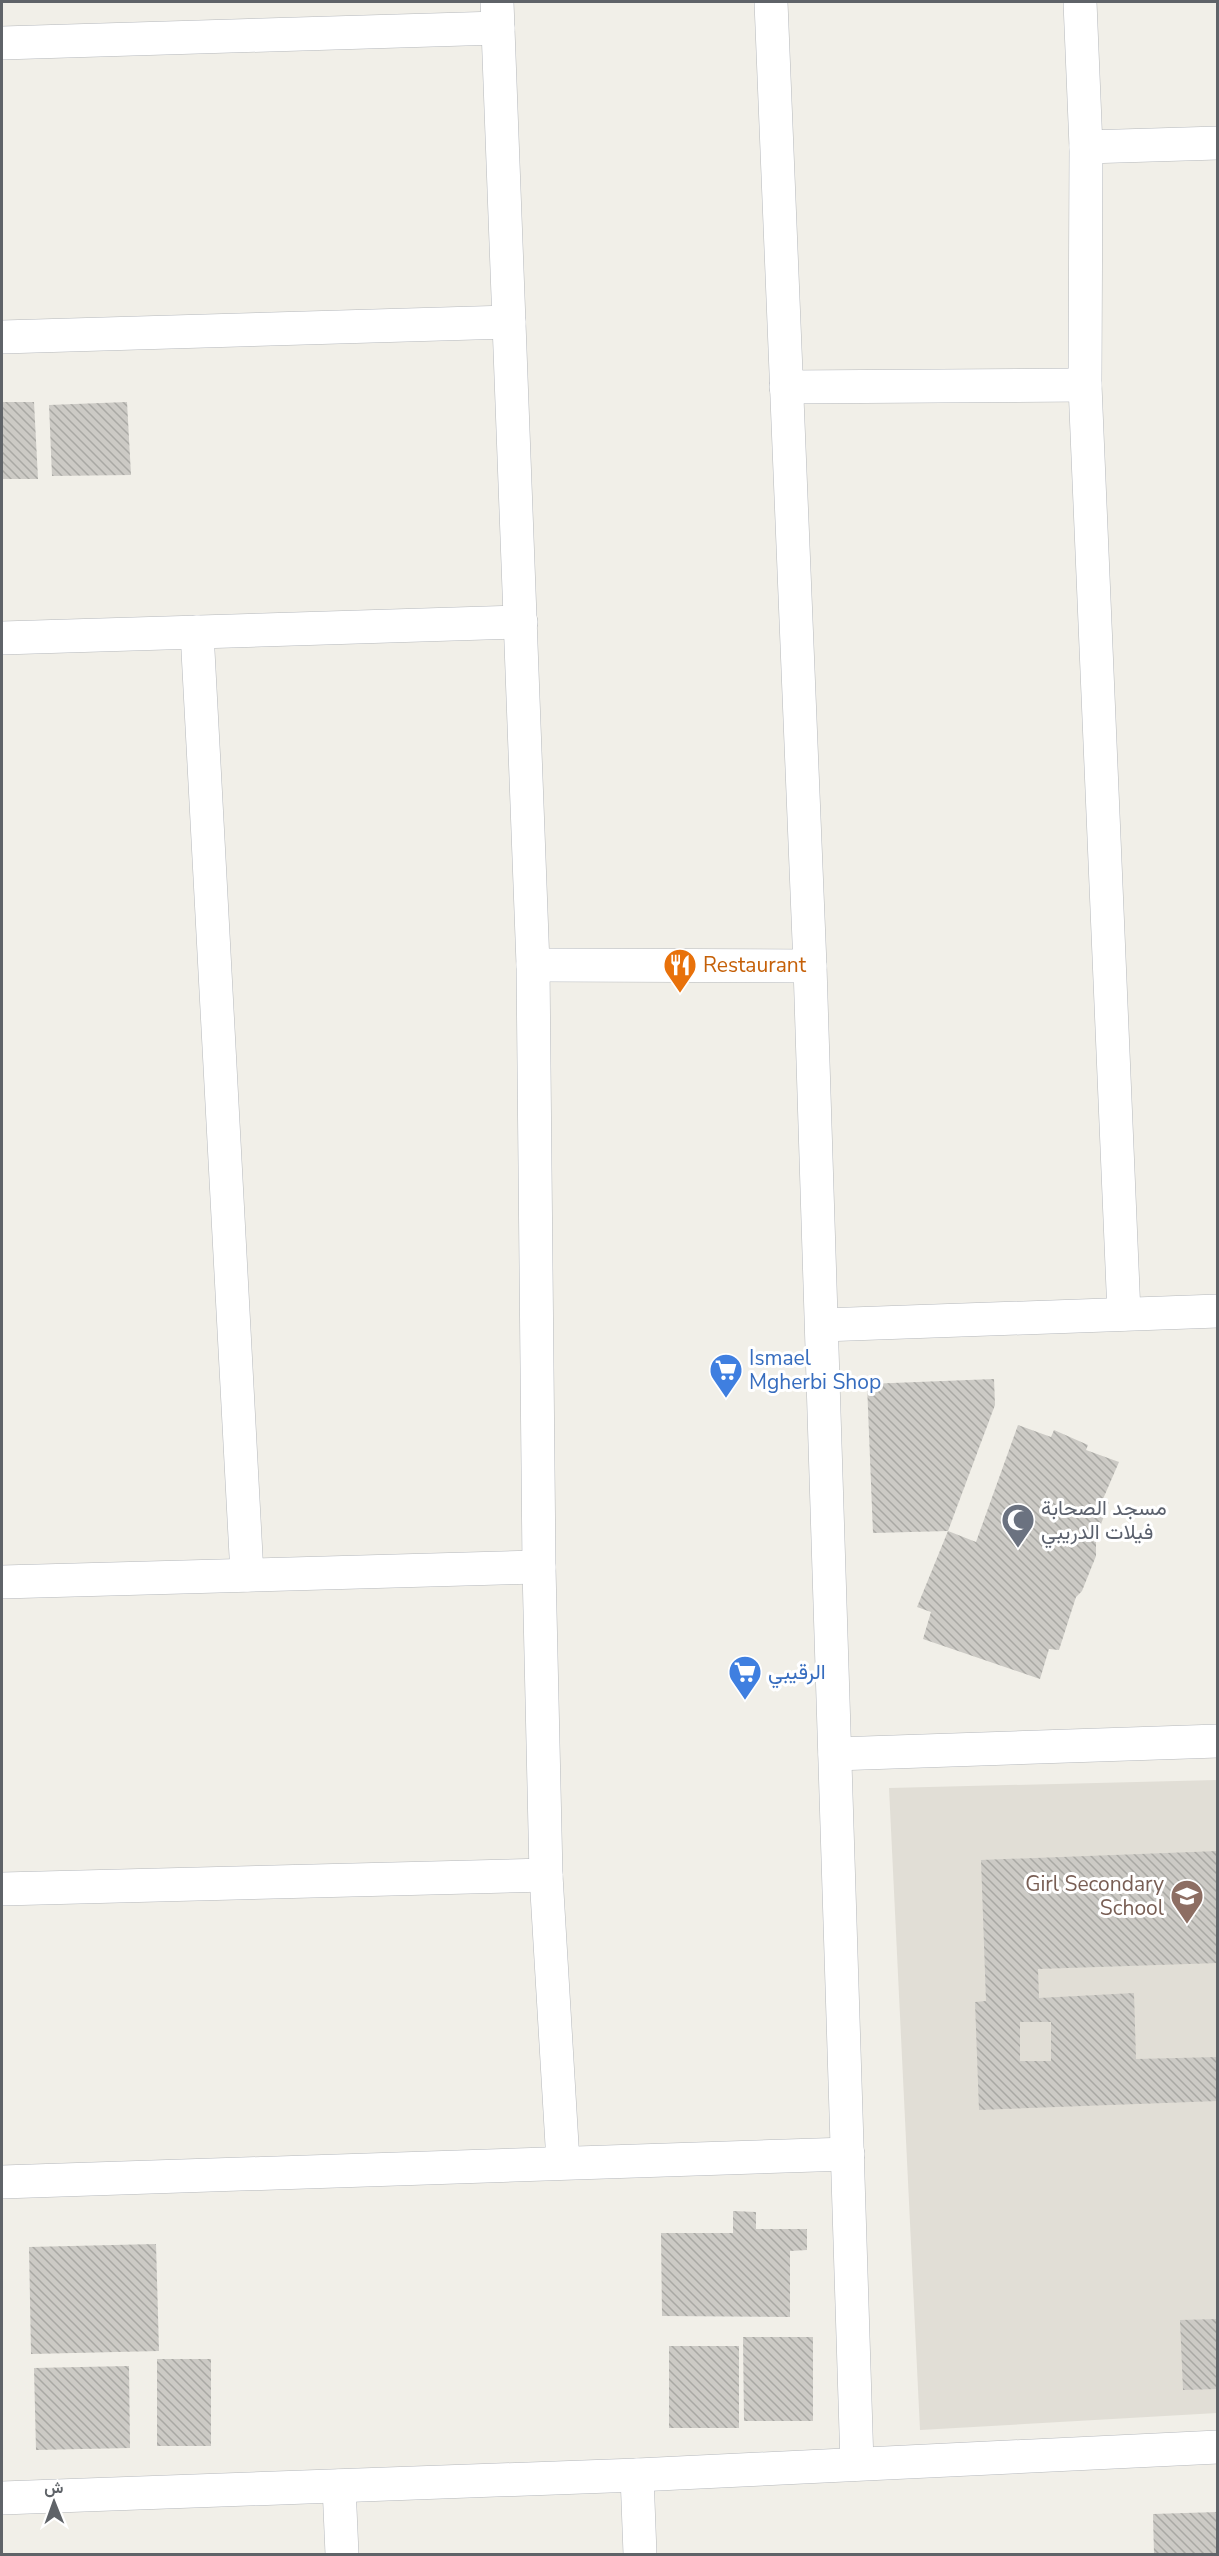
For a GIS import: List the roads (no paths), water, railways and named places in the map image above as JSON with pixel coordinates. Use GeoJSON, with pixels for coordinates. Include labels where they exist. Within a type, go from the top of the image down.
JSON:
{"type":"FeatureCollection","features":[{"type":"Feature","properties":{"kind":"street"},"geometry":{"type":"LineString","coordinates":[[771,2],[810,966],[857,2464]]}},
{"type":"Feature","properties":{"kind":"street"},"geometry":{"type":"LineString","coordinates":[[1080,2],[1086,147],[1085,385],[1124,1314]]}},
{"type":"Feature","properties":{"kind":"street"},"geometry":{"type":"LineString","coordinates":[[2,42],[497,15],[533,965],[539,1567],[546,1875],[563,2162]]}},
{"type":"Feature","properties":{"kind":"street"},"geometry":{"type":"LineString","coordinates":[[1086,147],[1218,143]]}},
{"type":"Feature","properties":{"kind":"street"},"geometry":{"type":"LineString","coordinates":[[2,337],[509,322]]}},
{"type":"Feature","properties":{"kind":"street"},"geometry":{"type":"LineString","coordinates":[[786,387],[1085,385]]}},
{"type":"Feature","properties":{"kind":"street"},"geometry":{"type":"LineString","coordinates":[[2,638],[521,622]]}},
{"type":"Feature","properties":{"kind":"street"},"geometry":{"type":"LineString","coordinates":[[197,632],[247,1575]]}},
{"type":"Feature","properties":{"kind":"street"},"geometry":{"type":"LineString","coordinates":[[533,965],[810,966]]}},
{"type":"Feature","properties":{"kind":"street"},"geometry":{"type":"LineString","coordinates":[[822,1324],[1218,1311]]}},
{"type":"Feature","properties":{"kind":"street"},"geometry":{"type":"LineString","coordinates":[[2,1582],[539,1567]]}},
{"type":"Feature","properties":{"kind":"street"},"geometry":{"type":"LineString","coordinates":[[835,1754],[1218,1741]]}},
{"type":"Feature","properties":{"kind":"street"},"geometry":{"type":"LineString","coordinates":[[2,1889],[546,1875]]}},
{"type":"Feature","properties":{"kind":"street"},"geometry":{"type":"LineString","coordinates":[[2,2182],[848,2154]]}},
{"type":"Feature","properties":{"kind":"street"},"geometry":{"type":"LineString","coordinates":[[2,2498],[637,2475],[1218,2446]]}},
{"type":"Feature","properties":{"kind":"street"},"geometry":{"type":"LineString","coordinates":[[637,2475],[640,2554]]}},
{"type":"Feature","properties":{"kind":"street"},"geometry":{"type":"LineString","coordinates":[[339,2486],[342,2554]]}},
{"type":"Feature","properties":{"kind":"place","name":"Restaurant"},"geometry":{"type":"Point","coordinates":[680,994]}},
{"type":"Feature","properties":{"kind":"place","name":"Ismael Mgherbi Shop"},"geometry":{"type":"Point","coordinates":[726,1399]}},
{"type":"Feature","properties":{"kind":"place","name":"مسجد الصحابة فيلات الدريبي"},"geometry":{"type":"Point","coordinates":[1018,1549]}},
{"type":"Feature","properties":{"kind":"place","name":"الرقيبي"},"geometry":{"type":"Point","coordinates":[745,1701]}},
{"type":"Feature","properties":{"kind":"place","name":"Girl Secondary School"},"geometry":{"type":"Point","coordinates":[1187,1925]}}]}
